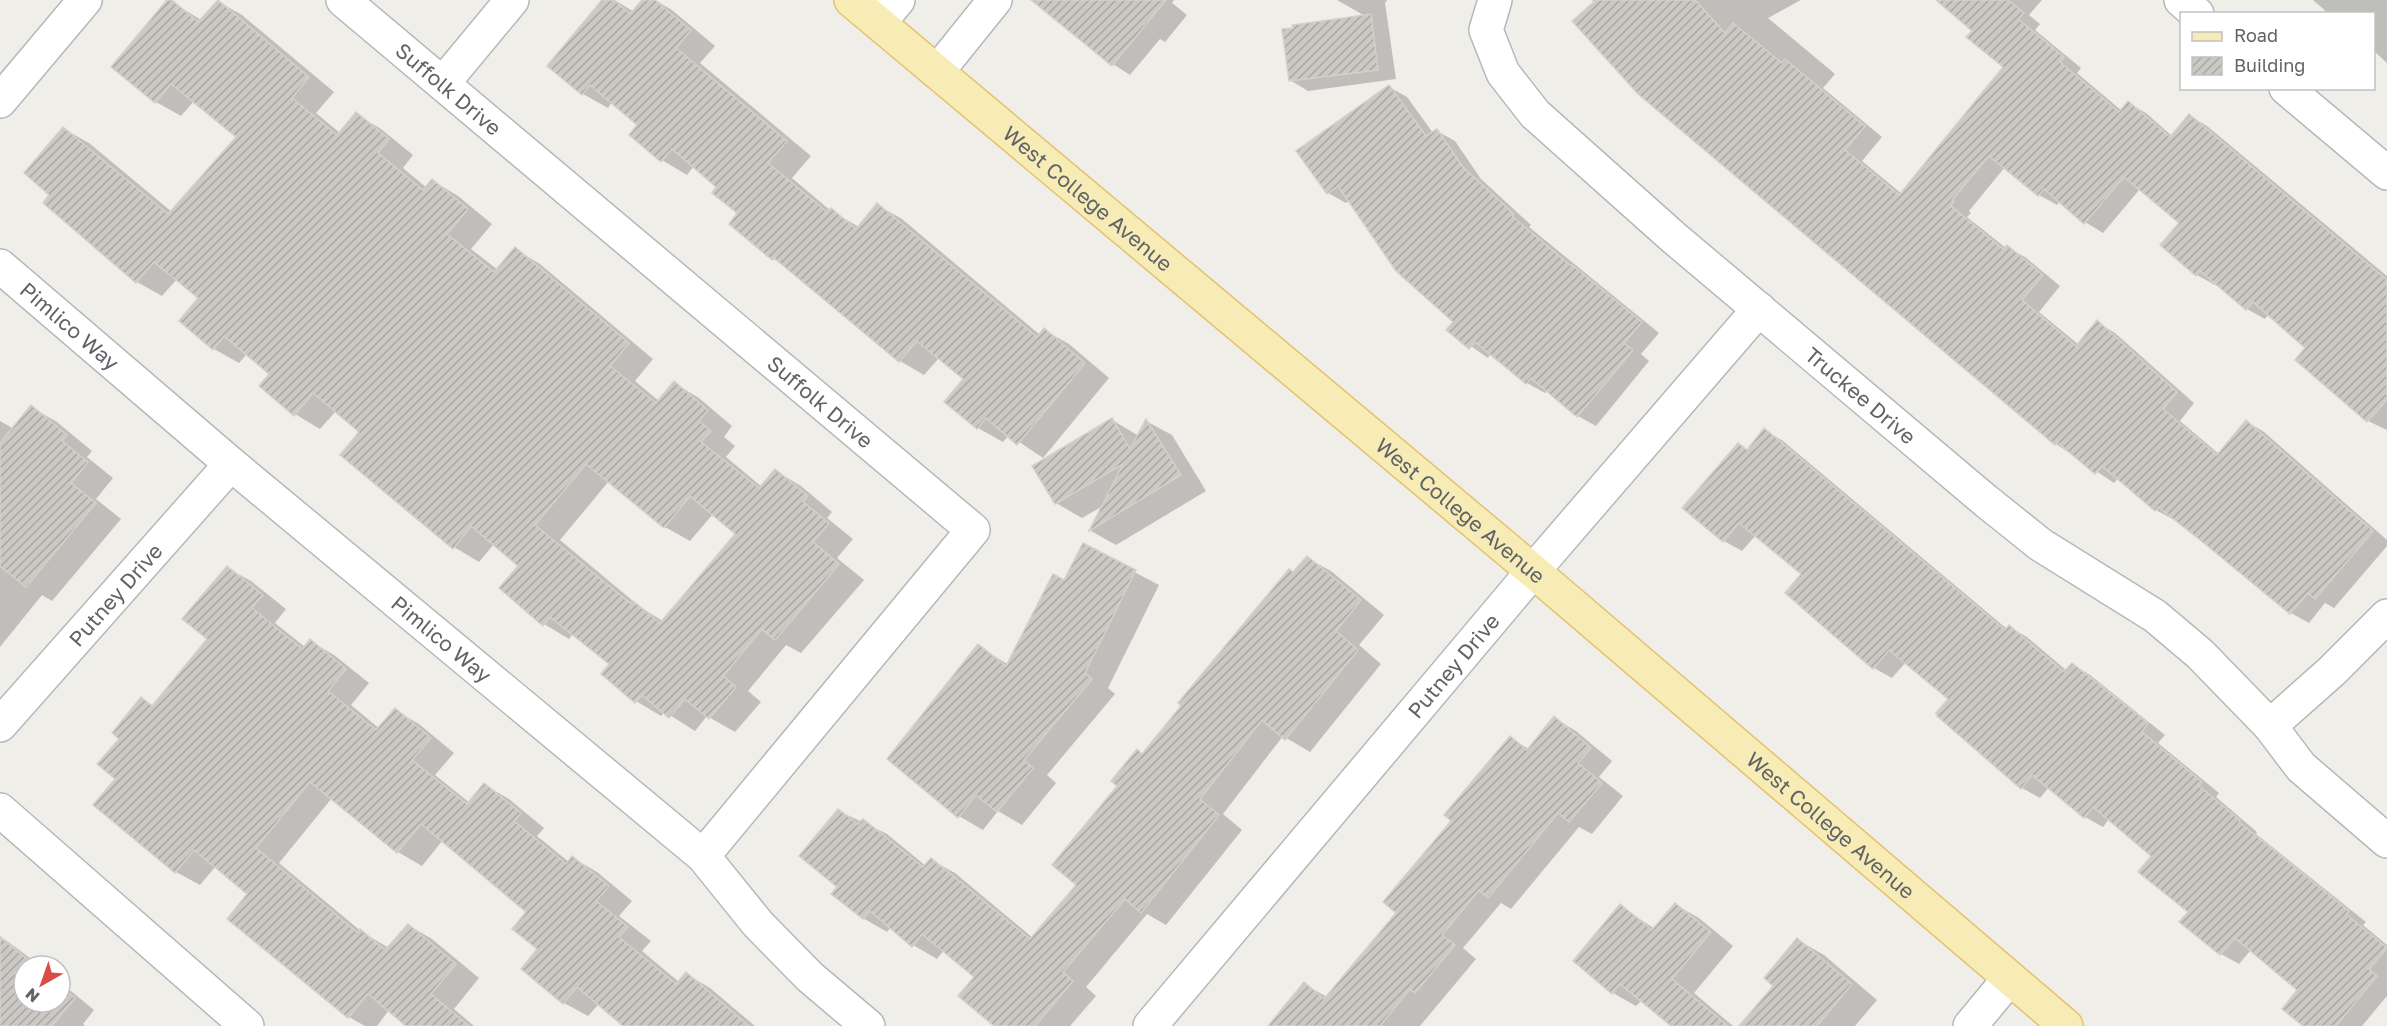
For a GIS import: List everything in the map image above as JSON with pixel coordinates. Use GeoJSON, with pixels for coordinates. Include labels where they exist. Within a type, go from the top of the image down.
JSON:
{"type":"FeatureCollection","features":[{"type":"Feature","properties":{"kind":"main road","name":"West College Avenue"},"geometry":{"type":"LineString","coordinates":[[851,0],[889,11],[937,72],[1533,571],[2066,1026]]}},
{"type":"Feature","properties":{"kind":"street"},"geometry":{"type":"LineString","coordinates":[[0,101],[86,0]]}},
{"type":"Feature","properties":{"kind":"street","name":"Suffolk Drive"},"geometry":{"type":"LineString","coordinates":[[344,0],[973,530],[704,856]]}},
{"type":"Feature","properties":{"kind":"street"},"geometry":{"type":"LineString","coordinates":[[444,82],[512,0]]}},
{"type":"Feature","properties":{"kind":"street"},"geometry":{"type":"LineString","coordinates":[[937,72],[995,0]]}},
{"type":"Feature","properties":{"kind":"street"},"geometry":{"type":"LineString","coordinates":[[2181,0],[2195,12]]}},
{"type":"Feature","properties":{"kind":"street","name":"Truckee Drive"},"geometry":{"type":"LineString","coordinates":[[1491,15],[1503,73],[1535,114],[1916,443],[2041,545],[2155,616],[2200,654],[2270,726],[2301,767],[2387,841]]}},
{"type":"Feature","properties":{"kind":"street"},"geometry":{"type":"LineString","coordinates":[[2288,90],[2387,173]]}},
{"type":"Feature","properties":{"kind":"street","name":"Pimlico Way"},"geometry":{"type":"LineString","coordinates":[[0,266],[231,464],[704,856],[765,931],[810,977],[868,1026]]}},
{"type":"Feature","properties":{"kind":"street","name":"Putney Drive"},"geometry":{"type":"LineString","coordinates":[[1150,1026],[1533,571],[1759,309]]}},
{"type":"Feature","properties":{"kind":"street","name":"Putney Drive"},"geometry":{"type":"LineString","coordinates":[[0,725],[231,464]]}},
{"type":"Feature","properties":{"kind":"street"},"geometry":{"type":"LineString","coordinates":[[2270,726],[2332,671],[2387,615]]}},
{"type":"Feature","properties":{"kind":"street"},"geometry":{"type":"LineString","coordinates":[[0,810],[247,1026]]}},
{"type":"Feature","properties":{"kind":"street"},"geometry":{"type":"LineString","coordinates":[[1970,1026],[2009,979]]}},
{"type":"Feature","properties":{"kind":"building"},"geometry":{"type":"Polygon","coordinates":[[[167,0],[172,0],[198,22],[218,0],[309,77],[292,98],[337,135],[356,112],[389,139],[378,153],[423,190],[432,179],[468,209],[447,234],[494,272],[515,247],[629,343],[610,366],[656,403],[674,381],[708,410],[699,421],[711,431],[701,442],[759,488],[775,469],[808,496],[803,502],[829,523],[813,542],[839,564],[775,640],[762,629],[723,676],[736,687],[709,719],[685,699],[669,718],[642,695],[635,703],[601,674],[609,664],[550,617],[543,626],[499,588],[518,566],[471,526],[453,549],[340,455],[359,432],[313,393],[294,416],[259,386],[269,374],[224,336],[213,350],[179,321],[198,298],[154,262],[136,283],[43,203],[49,195],[24,173],[63,127],[168,214],[236,137],[171,84],[155,103],[111,67],[167,0]],[[586,464],[535,525],[630,603],[633,601],[660,623],[735,534],[690,496],[664,528],[586,464]]]}},
{"type":"Feature","properties":{"kind":"building"},"geometry":{"type":"Polygon","coordinates":[[[602,0],[614,0],[630,14],[642,0],[655,0],[691,30],[676,48],[787,141],[768,163],[827,212],[831,208],[856,229],[877,203],[1037,337],[1044,328],[1085,363],[1017,445],[986,418],[977,429],[944,402],[963,379],[917,341],[899,362],[774,258],[772,260],[729,224],[737,213],[712,193],[716,187],[672,149],[661,162],[629,135],[637,125],[590,85],[582,95],[547,66],[602,0]]]}},
{"type":"Feature","properties":{"kind":"building"},"geometry":{"type":"Polygon","coordinates":[[[1031,0],[1166,0],[1112,66],[1031,0]]]}},
{"type":"Feature","properties":{"kind":"building"},"geometry":{"type":"Polygon","coordinates":[[[1596,0],[1695,0],[1725,33],[1733,23],[1782,63],[1785,59],[1865,126],[1845,150],[1899,195],[2003,67],[1966,37],[1972,31],[1936,0],[2008,0],[2024,13],[2018,19],[2064,57],[2060,62],[2119,112],[2128,101],[2170,137],[2189,114],[2387,280],[2387,400],[2367,422],[2295,360],[2305,348],[2253,302],[2246,310],[2200,271],[2196,276],[2160,245],[2179,223],[2124,177],[2084,224],[2044,189],[2038,196],[1989,156],[1952,200],[1954,201],[1951,206],[2003,249],[2007,245],[2043,275],[2022,300],[2076,346],[2097,320],[2177,392],[2163,409],[2217,455],[2246,420],[2373,531],[2315,599],[2308,593],[2290,614],[2199,539],[2158,507],[2155,511],[2102,466],[2095,474],[2057,442],[2055,445],[1638,94],[1572,21],[1596,0]]]}},
{"type":"Feature","properties":{"kind":"building"},"geometry":{"type":"Polygon","coordinates":[[[1371,14],[1378,70],[1289,81],[1282,29],[1293,28],[1292,25],[1371,14]]]}},
{"type":"Feature","properties":{"kind":"building"},"geometry":{"type":"Polygon","coordinates":[[[1389,85],[1426,136],[1437,129],[1463,167],[1514,214],[1512,216],[1642,322],[1624,343],[1633,350],[1577,417],[1531,378],[1526,384],[1475,342],[1469,349],[1446,330],[1453,322],[1396,271],[1338,186],[1327,194],[1296,151],[1389,85]]]}},
{"type":"Feature","properties":{"kind":"building"},"geometry":{"type":"Polygon","coordinates":[[[31,405],[67,435],[62,441],[88,462],[71,483],[96,503],[26,587],[0,566],[0,443],[31,405]]]}},
{"type":"Feature","properties":{"kind":"building"},"geometry":{"type":"Polygon","coordinates":[[[1112,418],[1130,449],[1146,419],[1181,475],[1089,531],[1123,464],[1055,504],[1032,466],[1112,418]]]}},
{"type":"Feature","properties":{"kind":"building"},"geometry":{"type":"Polygon","coordinates":[[[1764,428],[2005,630],[2009,625],[2064,672],[2072,663],[2148,723],[2142,732],[2202,782],[2199,786],[2240,820],[2239,822],[2349,911],[2346,914],[2387,948],[2369,969],[2377,976],[2336,1026],[2303,1026],[2282,1009],[2297,990],[2235,938],[2220,955],[2179,922],[2188,912],[2138,872],[2151,856],[2093,807],[2084,818],[2032,775],[2021,789],[1937,716],[1936,713],[1948,699],[1889,650],[1873,669],[1785,593],[1801,574],[1739,523],[1723,542],[1682,508],[1738,443],[1747,450],[1764,428]]]}},
{"type":"Feature","properties":{"kind":"building"},"geometry":{"type":"Polygon","coordinates":[[[1083,543],[1136,570],[1085,673],[1092,679],[1024,760],[1033,768],[997,812],[976,795],[958,818],[887,759],[978,644],[1006,666],[1053,574],[1064,580],[1083,543]]]}},
{"type":"Feature","properties":{"kind":"building"},"geometry":{"type":"Polygon","coordinates":[[[1307,556],[1361,600],[1336,631],[1358,650],[1285,740],[1262,720],[1200,799],[1219,815],[1141,913],[1125,899],[1063,972],[1073,981],[1035,1026],[994,1026],[958,996],[974,977],[922,934],[912,947],[870,911],[863,919],[831,894],[837,887],[799,856],[838,809],[858,824],[863,819],[923,867],[931,858],[1030,939],[1076,885],[1052,865],[1117,786],[1111,781],[1137,749],[1142,754],[1181,706],[1178,703],[1289,569],[1293,572],[1307,556]]]}},
{"type":"Feature","properties":{"kind":"building"},"geometry":{"type":"Polygon","coordinates":[[[227,566],[263,595],[252,608],[302,649],[310,639],[346,669],[328,691],[376,730],[395,708],[431,738],[412,760],[467,804],[484,783],[521,813],[514,821],[566,864],[572,856],[609,886],[596,901],[628,927],[619,937],[676,984],[686,972],[749,1026],[623,1026],[577,987],[563,1004],[521,969],[537,949],[512,929],[526,912],[421,824],[397,853],[310,782],[256,848],[358,933],[360,929],[385,950],[408,924],[456,964],[431,994],[469,1026],[406,1026],[368,994],[348,1018],[227,919],[247,894],[194,850],[175,873],[93,805],[115,779],[97,764],[119,739],[112,733],[141,697],[152,706],[207,639],[182,619],[227,566]]]}},
{"type":"Feature","properties":{"kind":"building"},"geometry":{"type":"Polygon","coordinates":[[[1554,716],[1591,748],[1578,763],[1602,783],[1569,822],[1558,813],[1488,898],[1479,890],[1442,935],[1455,945],[1415,993],[1410,989],[1380,1026],[1268,1026],[1304,982],[1324,999],[1396,913],[1383,902],[1451,821],[1444,815],[1510,736],[1527,750],[1554,716]]]}},
{"type":"Feature","properties":{"kind":"building"},"geometry":{"type":"Polygon","coordinates":[[[1675,903],[1711,932],[1672,979],[1728,1026],[1671,1026],[1620,984],[1612,994],[1573,961],[1620,904],[1652,930],[1675,903]]]}},
{"type":"Feature","properties":{"kind":"building"},"geometry":{"type":"Polygon","coordinates":[[[0,937],[21,954],[12,954],[12,1014],[62,1014],[52,1026],[0,1026],[0,937]]]}},
{"type":"Feature","properties":{"kind":"building"},"geometry":{"type":"Polygon","coordinates":[[[1797,938],[1852,984],[1817,1026],[1739,1026],[1773,986],[1764,978],[1797,938]]]}}]}
